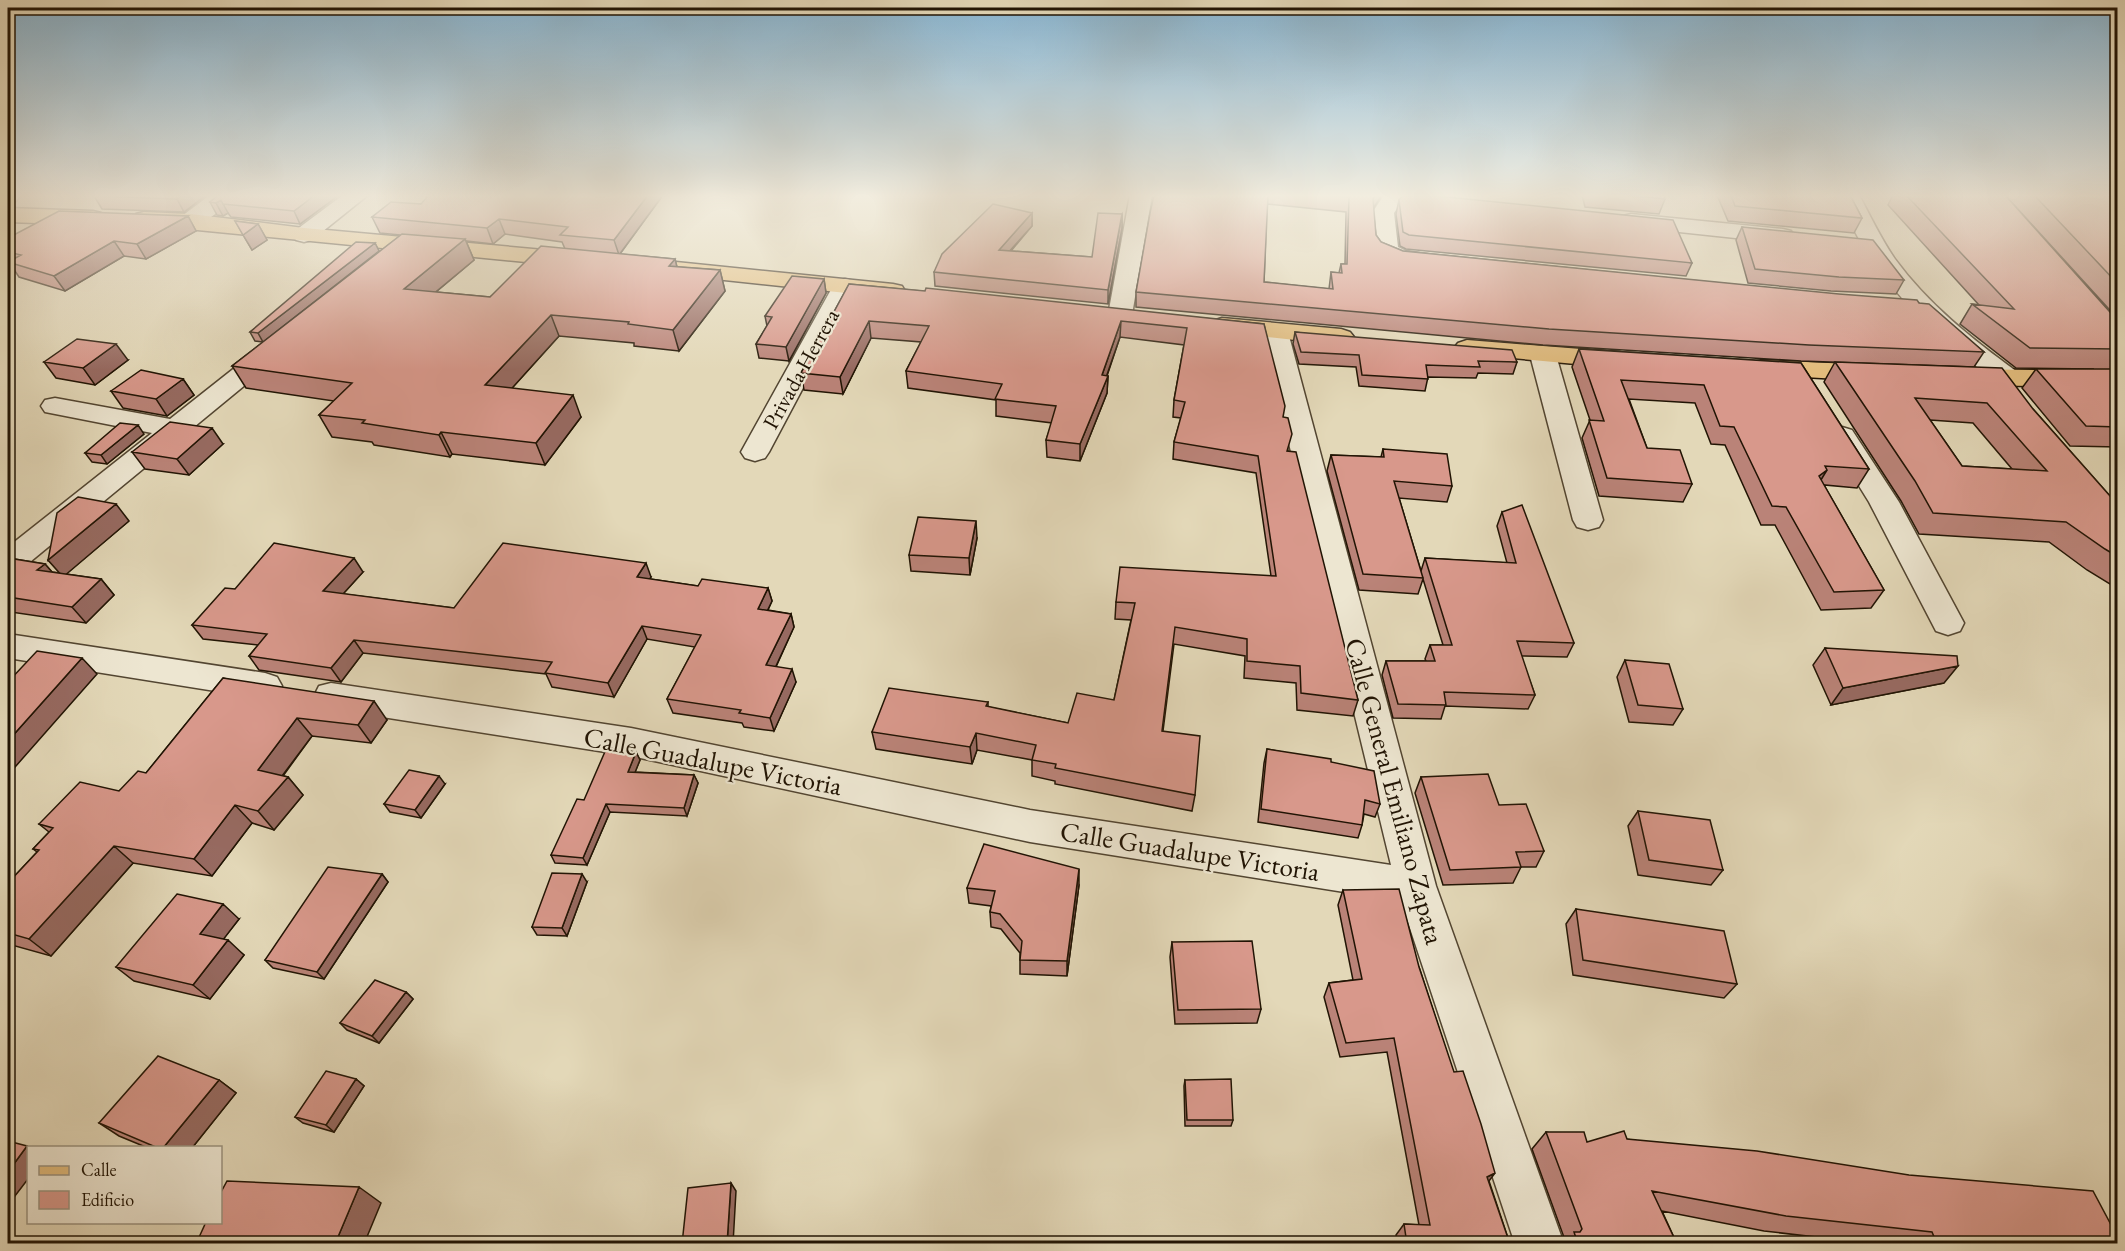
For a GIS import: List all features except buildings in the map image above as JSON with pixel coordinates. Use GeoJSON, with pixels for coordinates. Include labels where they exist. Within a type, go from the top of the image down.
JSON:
{"type":"FeatureCollection","features":[{"type":"Feature","properties":{"kind":"main road"},"geometry":{"type":"LineString","coordinates":[[511,253],[597,262]]}},
{"type":"Feature","properties":{"kind":"main road"},"geometry":{"type":"LineString","coordinates":[[656,267],[914,293]]}},
{"type":"Feature","properties":{"kind":"main road"},"geometry":{"type":"LineString","coordinates":[[1203,324],[1368,340]]}},
{"type":"Feature","properties":{"kind":"main road"},"geometry":{"type":"LineString","coordinates":[[1450,347],[1637,361]]}},
{"type":"Feature","properties":{"kind":"main road"},"geometry":{"type":"LineString","coordinates":[[1743,367],[1893,374]]}},
{"type":"Feature","properties":{"kind":"main road"},"geometry":{"type":"LineString","coordinates":[[1939,376],[2118,379]]}},
{"type":"Feature","properties":{"kind":"street"},"geometry":{"type":"LineString","coordinates":[[380,266],[395,253]]}},
{"type":"Feature","properties":{"kind":"street"},"geometry":{"type":"LineString","coordinates":[[1120,315],[1131,253]]}},
{"type":"Feature","properties":{"kind":"street"},"geometry":{"type":"LineString","coordinates":[[1393,253],[1400,257],[1447,262]]}},
{"type":"Feature","properties":{"kind":"street"},"geometry":{"type":"LineString","coordinates":[[1871,253],[1922,306],[2002,378],[2017,405]]}},
{"type":"Feature","properties":{"kind":"street","name":"Privada Herrera"},"geometry":{"type":"LineString","coordinates":[[755,452],[845,286]]}},
{"type":"Feature","properties":{"kind":"street"},"geometry":{"type":"LineString","coordinates":[[1887,304],[1922,306]]}},
{"type":"Feature","properties":{"kind":"street"},"geometry":{"type":"LineString","coordinates":[[8,564],[173,428],[296,332]]}},
{"type":"Feature","properties":{"kind":"street","name":"Calle General Emiliano Zapata"},"geometry":{"type":"LineString","coordinates":[[1275,332],[1416,886],[1540,1244]]}},
{"type":"Feature","properties":{"kind":"street"},"geometry":{"type":"LineString","coordinates":[[1543,355],[1588,520]]}},
{"type":"Feature","properties":{"kind":"street"},"geometry":{"type":"LineString","coordinates":[[1801,371],[1884,502],[1948,623]]}},
{"type":"Feature","properties":{"kind":"street"},"geometry":{"type":"LineString","coordinates":[[55,406],[173,428]]}},
{"type":"Feature","properties":{"kind":"street","name":"Calle Guadalupe Victoria"},"geometry":{"type":"LineString","coordinates":[[8,646],[631,742],[1030,826],[1416,886]]}}]}
